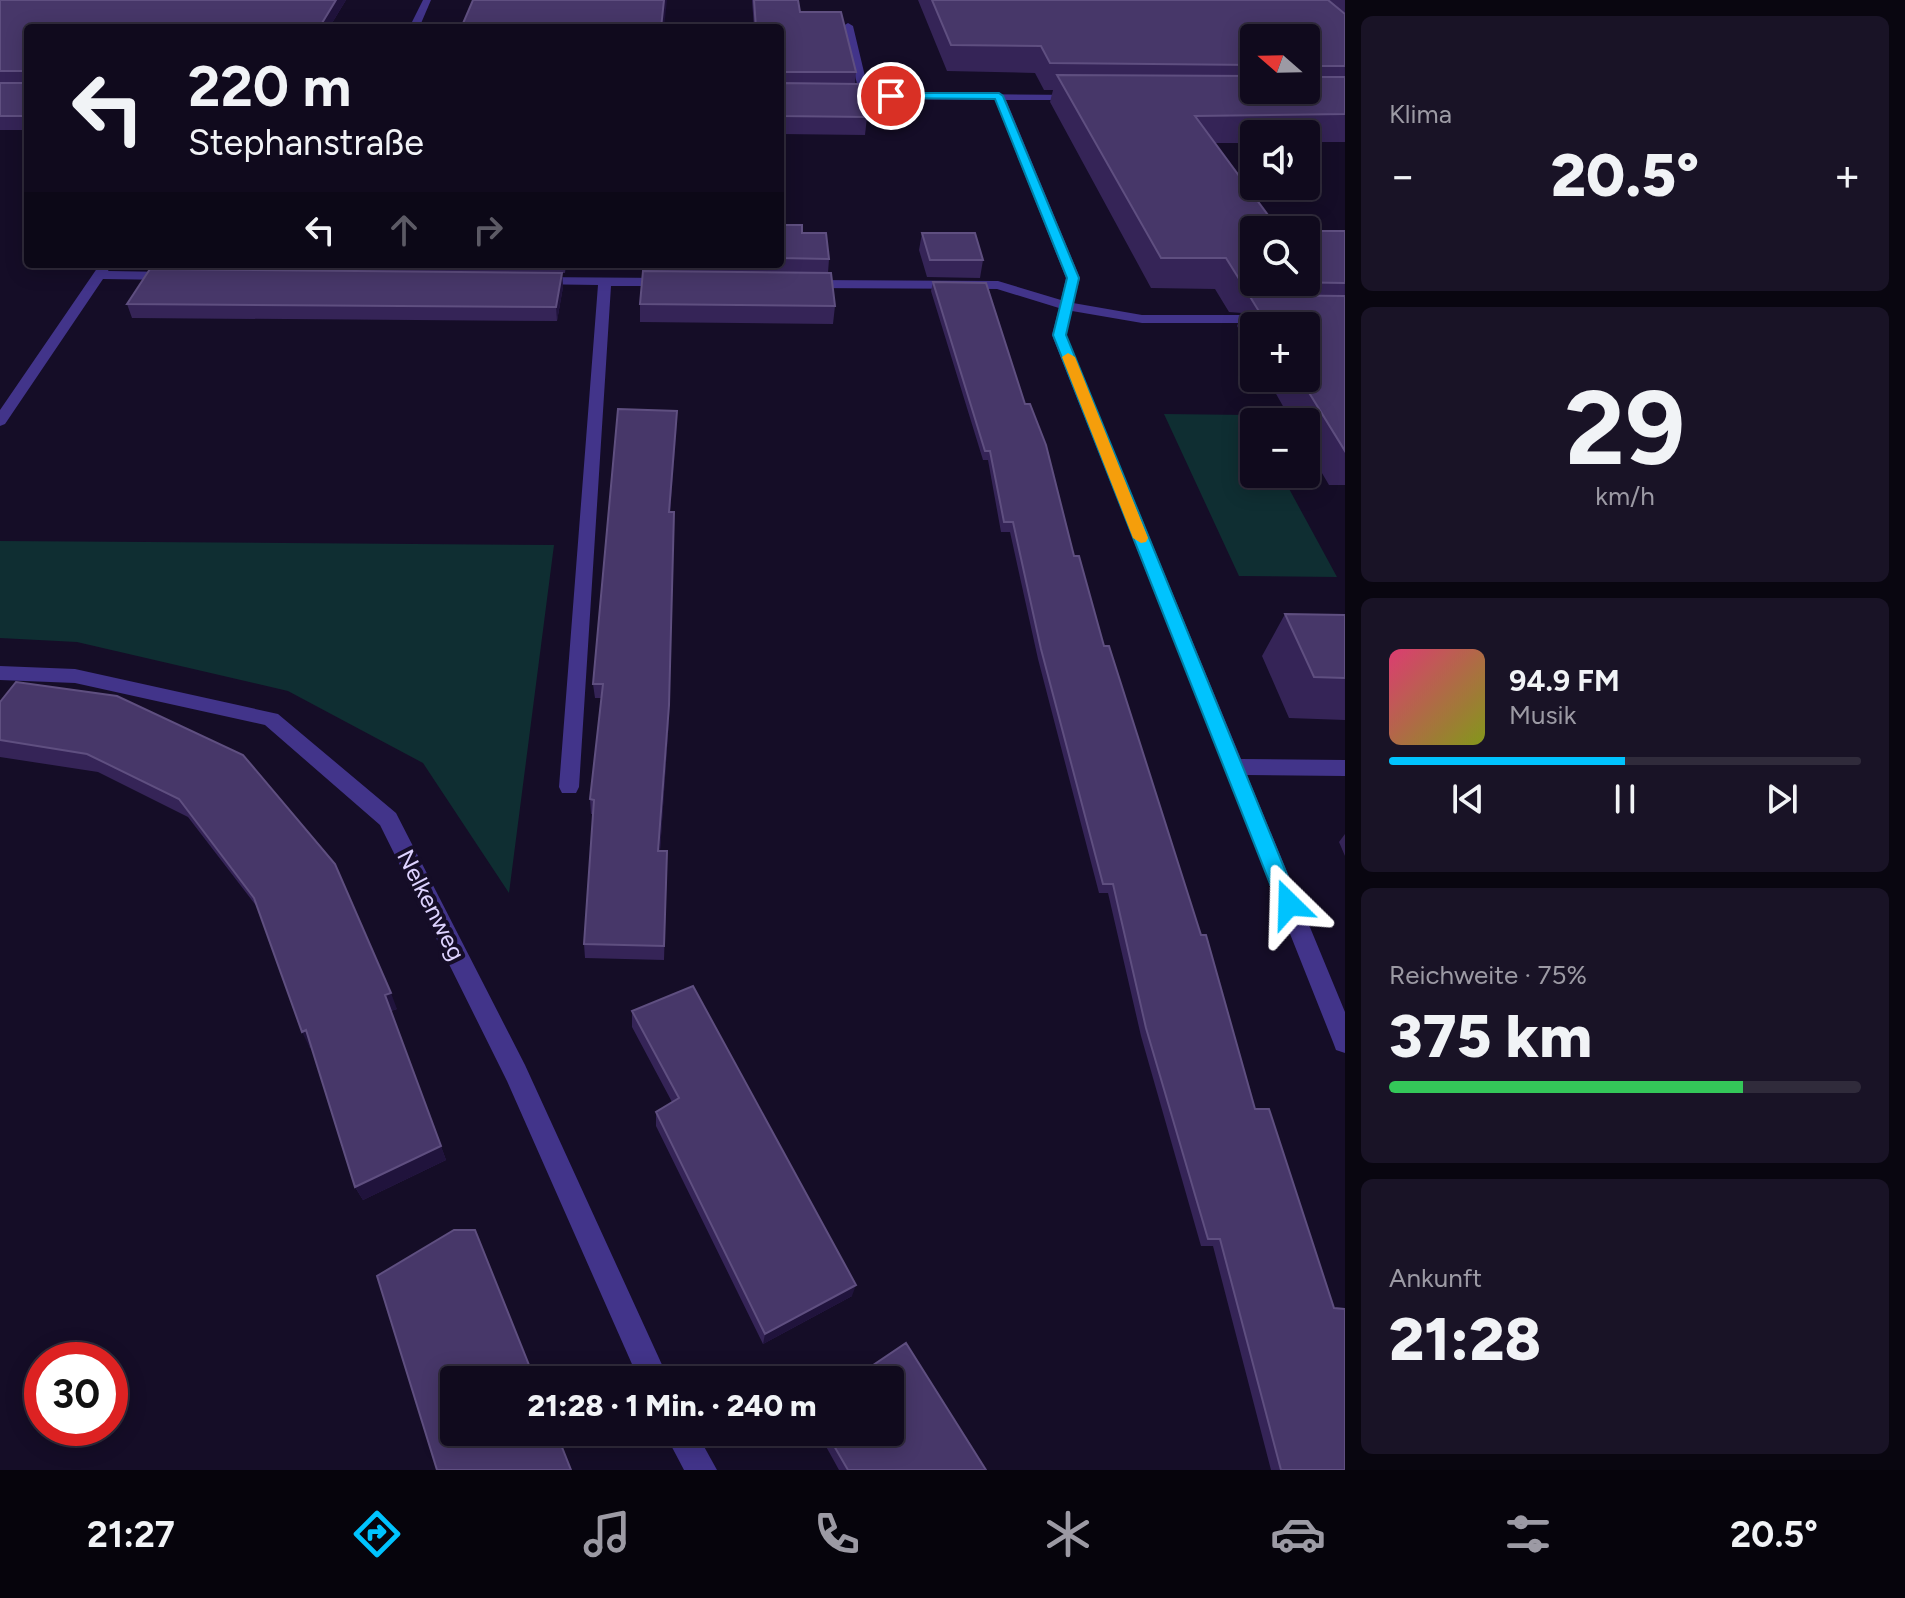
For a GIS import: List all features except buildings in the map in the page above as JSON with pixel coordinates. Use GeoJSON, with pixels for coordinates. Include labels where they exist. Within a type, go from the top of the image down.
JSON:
{"type":"FeatureCollection","features":[{"type":"Feature","properties":{"kind":"street"},"geometry":{"type":"LineString","coordinates":[[416,24],[427,0]]}},
{"type":"Feature","properties":{"kind":"street"},"geometry":{"type":"LineString","coordinates":[[848,26],[865,96]]}},
{"type":"Feature","properties":{"kind":"street"},"geometry":{"type":"LineString","coordinates":[[784,95],[1093,97]]}},
{"type":"Feature","properties":{"kind":"street"},"geometry":{"type":"LineString","coordinates":[[999,96],[1073,278],[1059,335],[1345,1042]]}},
{"type":"Feature","properties":{"kind":"street"},"geometry":{"type":"LineString","coordinates":[[0,421],[103,270],[178,276]]}},
{"type":"Feature","properties":{"kind":"street"},"geometry":{"type":"LineString","coordinates":[[526,281],[684,283]]}},
{"type":"Feature","properties":{"kind":"street"},"geometry":{"type":"LineString","coordinates":[[569,787],[605,282]]}},
{"type":"Feature","properties":{"kind":"street"},"geometry":{"type":"LineString","coordinates":[[794,283],[998,285],[1065,306],[1142,319],[1240,319]]}},
{"type":"Feature","properties":{"kind":"street","name":"Nelkenweg"},"geometry":{"type":"LineString","coordinates":[[0,673],[75,676],[271,719],[388,819],[516,1073],[648,1366]]}},
{"type":"Feature","properties":{"kind":"street"},"geometry":{"type":"LineString","coordinates":[[1232,767],[1345,768]]}},
{"type":"Feature","properties":{"kind":"street"},"geometry":{"type":"LineString","coordinates":[[687,1446],[701,1470]]}},
{"type":"Feature","properties":{"kind":"green space"},"geometry":{"type":"Polygon","coordinates":[[[1164,414],[1240,415],[1240,488],[1289,488],[1337,577],[1239,576],[1164,414]]]}},
{"type":"Feature","properties":{"kind":"green space"},"geometry":{"type":"Polygon","coordinates":[[[0,541],[554,545],[509,893],[423,763],[288,691],[77,642],[0,638],[0,541]]]}},
{"type":"Feature","properties":{"kind":"slow traffic"},"geometry":{"type":"LineString","coordinates":[[1068,357],[1141,538]]}},
{"type":"Feature","properties":{"kind":"route"},"geometry":{"type":"LineString","coordinates":[[891,96],[999,96],[1073,278],[1059,335],[1289,904]]}}]}
